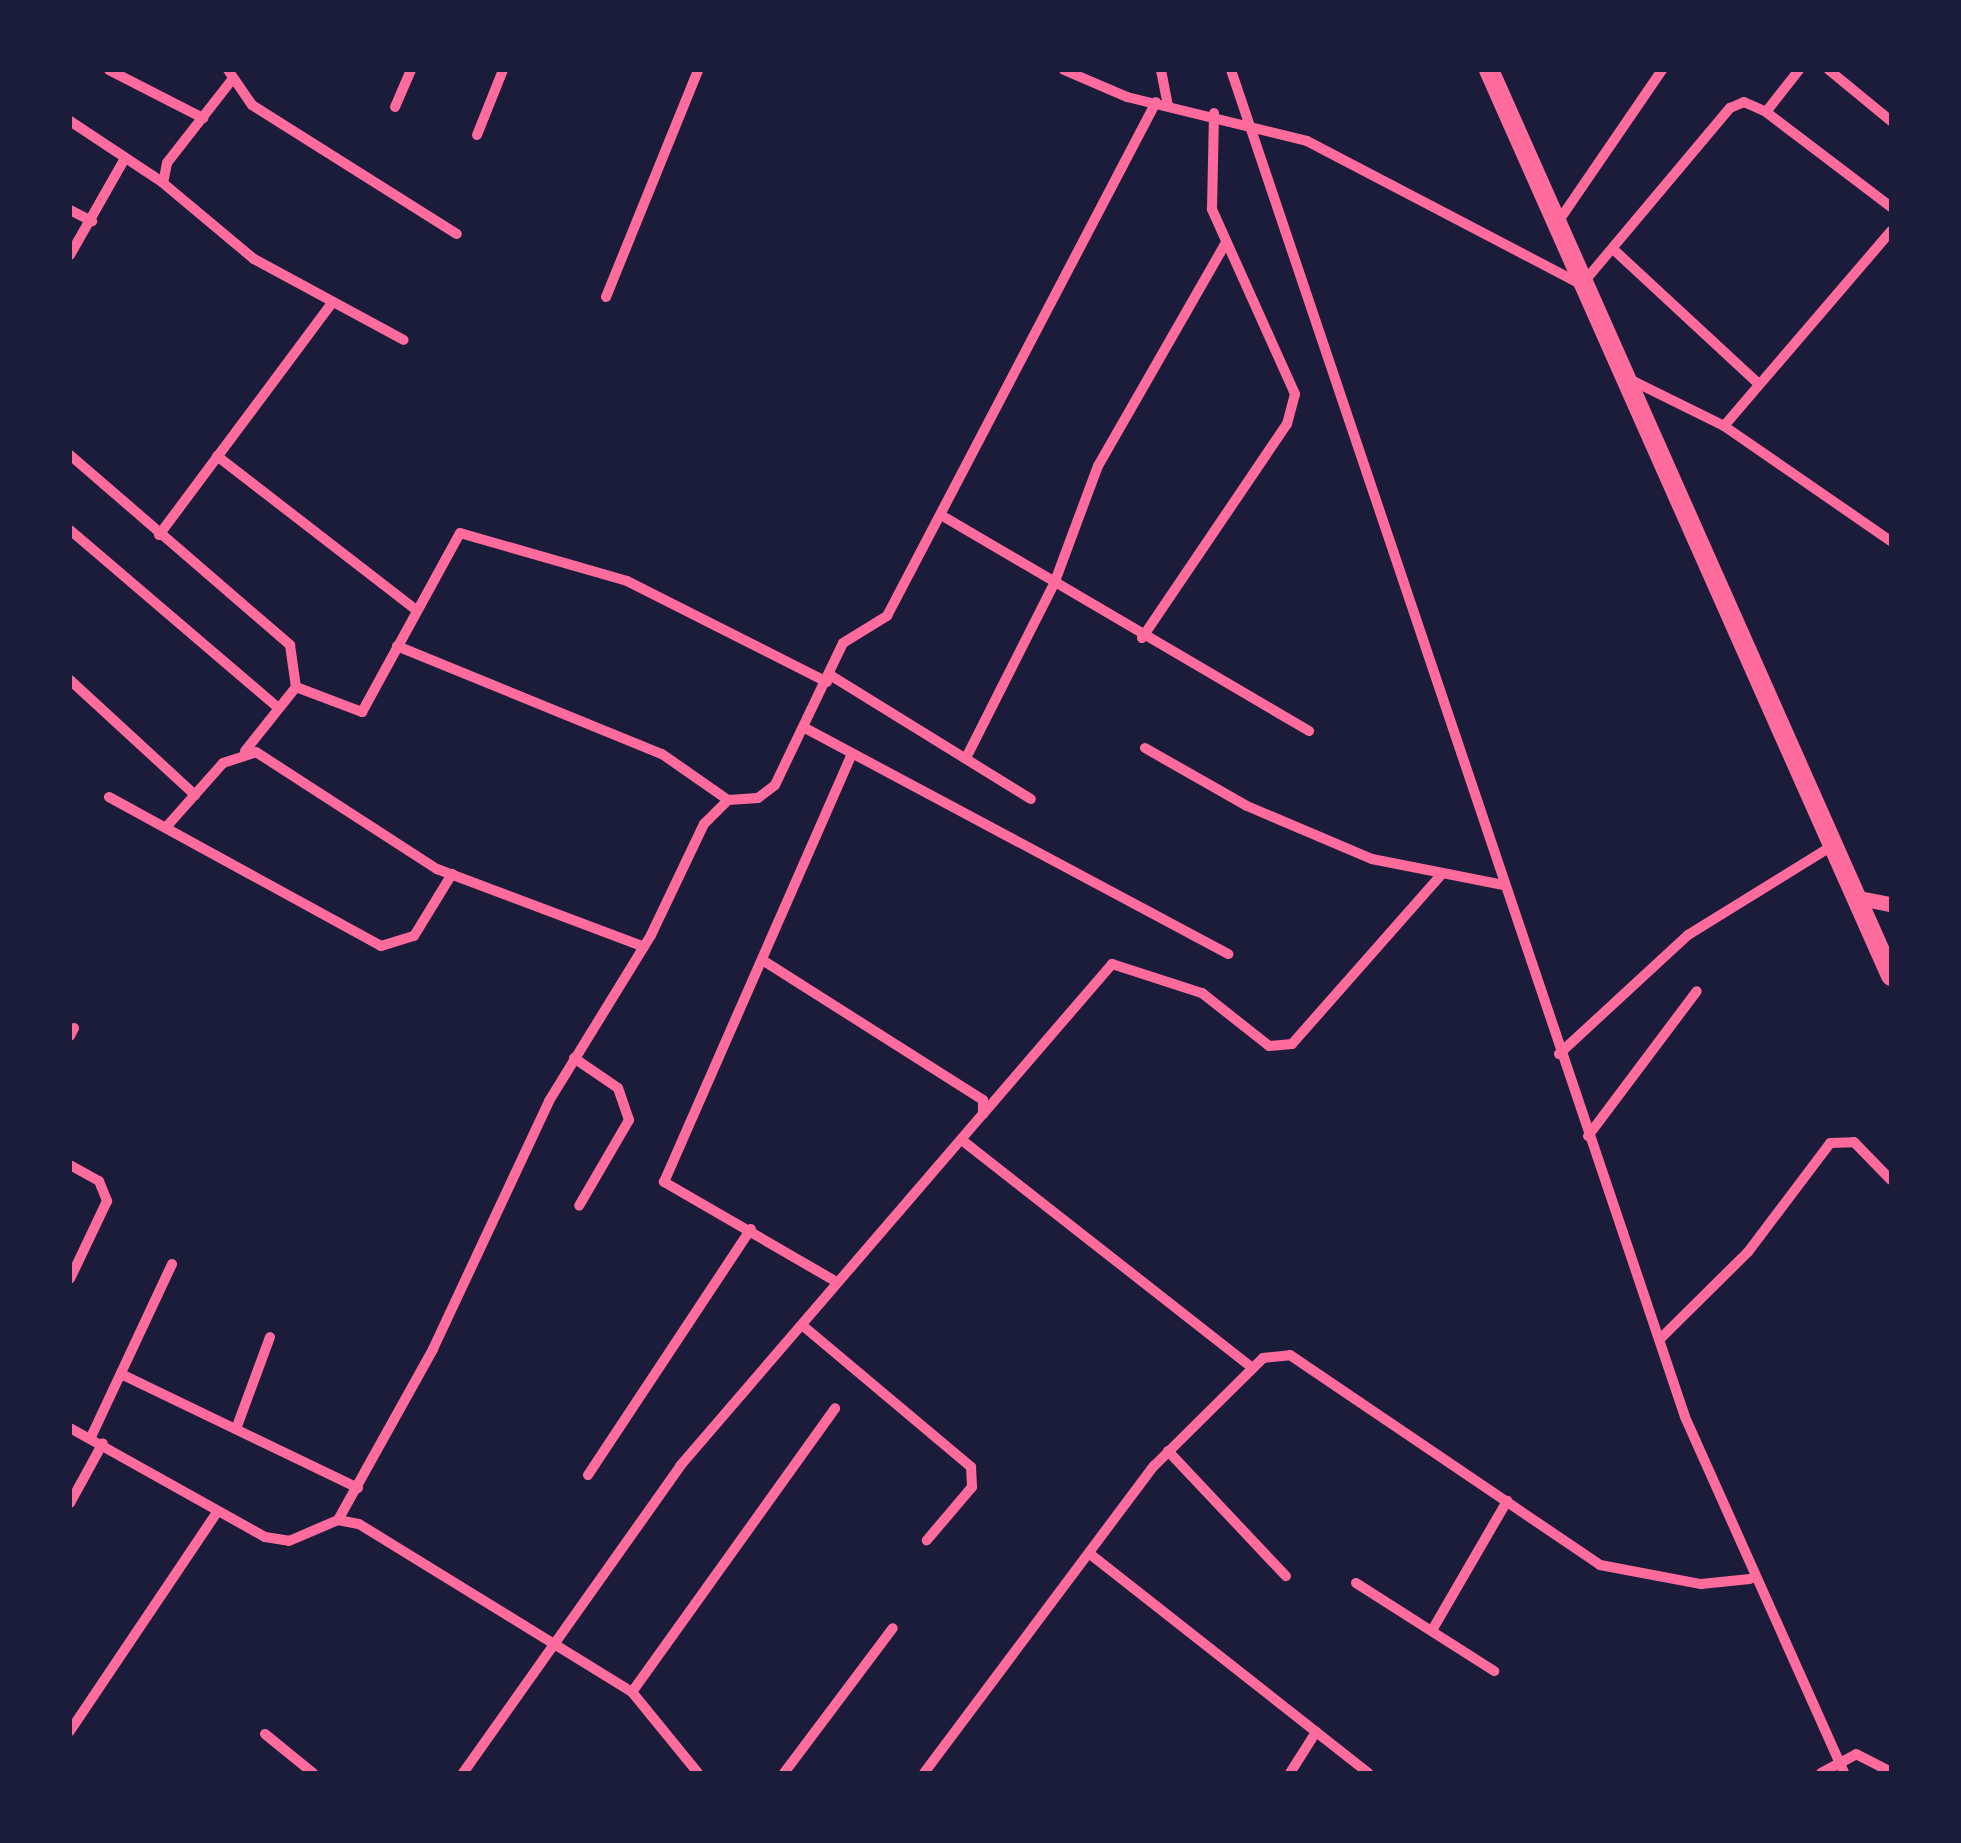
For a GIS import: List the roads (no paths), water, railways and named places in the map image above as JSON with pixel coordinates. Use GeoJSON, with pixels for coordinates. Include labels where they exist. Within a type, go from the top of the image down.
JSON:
{"type":"FeatureCollection","features":[{"type":"Feature","properties":{"kind":"main road"},"geometry":{"type":"LineString","coordinates":[[1490,70],[1591,284],[1891,976]]}},
{"type":"Feature","properties":{"kind":"street"},"geometry":{"type":"LineString","coordinates":[[109,70],[203,118]]}},
{"type":"Feature","properties":{"kind":"street"},"geometry":{"type":"LineString","coordinates":[[395,107],[411,70]]}},
{"type":"Feature","properties":{"kind":"street"},"geometry":{"type":"LineString","coordinates":[[478,135],[503,70]]}},
{"type":"Feature","properties":{"kind":"street"},"geometry":{"type":"LineString","coordinates":[[606,297],[698,70]]}},
{"type":"Feature","properties":{"kind":"street"},"geometry":{"type":"LineString","coordinates":[[1064,70],[1162,104],[1249,120],[1358,164],[1591,284],[1613,249],[1730,108],[1744,102],[1766,112],[1891,207]]}},
{"type":"Feature","properties":{"kind":"street"},"geometry":{"type":"LineString","coordinates":[[338,1520],[358,1488],[574,1058],[644,947],[704,824],[728,800],[767,794],[806,728],[843,643],[887,616],[946,518],[1162,104],[1161,70]]}},
{"type":"Feature","properties":{"kind":"street"},"geometry":{"type":"LineString","coordinates":[[1232,70],[1558,1054],[1750,1579],[1841,1769]]}},
{"type":"Feature","properties":{"kind":"street"},"geometry":{"type":"LineString","coordinates":[[1560,219],[1662,70]]}},
{"type":"Feature","properties":{"kind":"street"},"geometry":{"type":"LineString","coordinates":[[1766,112],[1800,70]]}},
{"type":"Feature","properties":{"kind":"street"},"geometry":{"type":"LineString","coordinates":[[1830,70],[1891,121]]}},
{"type":"Feature","properties":{"kind":"street"},"geometry":{"type":"LineString","coordinates":[[163,183],[230,76],[252,105],[458,234]]}},
{"type":"Feature","properties":{"kind":"street"},"geometry":{"type":"LineString","coordinates":[[1142,638],[1292,412],[1292,377],[1225,244],[1209,176],[1214,114]]}},
{"type":"Feature","properties":{"kind":"street"},"geometry":{"type":"LineString","coordinates":[[70,122],[163,183],[254,260],[404,340]]}},
{"type":"Feature","properties":{"kind":"street"},"geometry":{"type":"LineString","coordinates":[[70,255],[126,158]]}},
{"type":"Feature","properties":{"kind":"street"},"geometry":{"type":"LineString","coordinates":[[70,210],[92,221]]}},
{"type":"Feature","properties":{"kind":"street"},"geometry":{"type":"LineString","coordinates":[[1724,426],[1891,231]]}},
{"type":"Feature","properties":{"kind":"street"},"geometry":{"type":"LineString","coordinates":[[967,756],[1054,584],[1098,466],[1225,244]]}},
{"type":"Feature","properties":{"kind":"street"},"geometry":{"type":"LineString","coordinates":[[1613,249],[1759,384]]}},
{"type":"Feature","properties":{"kind":"street"},"geometry":{"type":"LineString","coordinates":[[159,535],[332,303]]}},
{"type":"Feature","properties":{"kind":"street"},"geometry":{"type":"LineString","coordinates":[[1630,380],[1724,426],[1891,540]]}},
{"type":"Feature","properties":{"kind":"street"},"geometry":{"type":"LineString","coordinates":[[70,454],[290,645],[296,687]]}},
{"type":"Feature","properties":{"kind":"street"},"geometry":{"type":"LineString","coordinates":[[217,456],[416,610]]}},
{"type":"Feature","properties":{"kind":"street"},"geometry":{"type":"LineString","coordinates":[[946,518],[1142,638],[1309,731]]}},
{"type":"Feature","properties":{"kind":"street"},"geometry":{"type":"LineString","coordinates":[[70,530],[276,706]]}},
{"type":"Feature","properties":{"kind":"street"},"geometry":{"type":"LineString","coordinates":[[296,687],[354,716],[397,646],[454,538],[474,534],[538,562],[626,581],[828,679],[967,756],[1032,799]]}},
{"type":"Feature","properties":{"kind":"street"},"geometry":{"type":"LineString","coordinates":[[397,646],[662,754],[728,800]]}},
{"type":"Feature","properties":{"kind":"street"},"geometry":{"type":"LineString","coordinates":[[70,680],[195,794]]}},
{"type":"Feature","properties":{"kind":"street"},"geometry":{"type":"LineString","coordinates":[[168,825],[195,794],[245,750],[276,706],[296,687]]}},
{"type":"Feature","properties":{"kind":"street"},"geometry":{"type":"LineString","coordinates":[[806,728],[1228,954]]}},
{"type":"Feature","properties":{"kind":"street"},"geometry":{"type":"LineString","coordinates":[[1144,748],[1303,830],[1441,875],[1503,885]]}},
{"type":"Feature","properties":{"kind":"street"},"geometry":{"type":"LineString","coordinates":[[245,750],[452,874],[644,947]]}},
{"type":"Feature","properties":{"kind":"street"},"geometry":{"type":"LineString","coordinates":[[834,1280],[664,1182],[852,753]]}},
{"type":"Feature","properties":{"kind":"street"},"geometry":{"type":"LineString","coordinates":[[110,797],[168,825],[381,946],[414,936],[452,874]]}},
{"type":"Feature","properties":{"kind":"street"},"geometry":{"type":"LineString","coordinates":[[1558,1054],[1688,934],[1835,845]]}},
{"type":"Feature","properties":{"kind":"street"},"geometry":{"type":"LineString","coordinates":[[463,1773],[558,1644],[680,1466],[802,1325],[834,1280],[962,1141],[1112,964],[1202,993],[1269,1046],[1292,1044],[1441,875]]}},
{"type":"Feature","properties":{"kind":"street"},"geometry":{"type":"LineString","coordinates":[[1859,898],[1891,904]]}},
{"type":"Feature","properties":{"kind":"street"},"geometry":{"type":"LineString","coordinates":[[764,960],[984,1100],[983,1114]]}},
{"type":"Feature","properties":{"kind":"street"},"geometry":{"type":"LineString","coordinates":[[1588,1136],[1696,992]]}},
{"type":"Feature","properties":{"kind":"street"},"geometry":{"type":"LineString","coordinates":[[574,1058],[618,1088],[629,1120],[579,1206]]}},
{"type":"Feature","properties":{"kind":"street"},"geometry":{"type":"LineString","coordinates":[[962,1141],[1251,1367]]}},
{"type":"Feature","properties":{"kind":"street"},"geometry":{"type":"LineString","coordinates":[[1660,1338],[1748,1252],[1830,1143],[1854,1142],[1891,1180]]}},
{"type":"Feature","properties":{"kind":"street"},"geometry":{"type":"LineString","coordinates":[[70,1165],[100,1181],[107,1201],[70,1278]]}},
{"type":"Feature","properties":{"kind":"street"},"geometry":{"type":"LineString","coordinates":[[588,1474],[751,1229]]}},
{"type":"Feature","properties":{"kind":"street"},"geometry":{"type":"LineString","coordinates":[[91,1437],[172,1264]]}},
{"type":"Feature","properties":{"kind":"street"},"geometry":{"type":"LineString","coordinates":[[802,1325],[971,1467],[972,1488],[927,1540]]}},
{"type":"Feature","properties":{"kind":"street"},"geometry":{"type":"LineString","coordinates":[[236,1429],[270,1337]]}},
{"type":"Feature","properties":{"kind":"street"},"geometry":{"type":"LineString","coordinates":[[924,1773],[1168,1450],[1251,1367],[1290,1354],[1622,1573],[1701,1584],[1750,1579]]}},
{"type":"Feature","properties":{"kind":"street"},"geometry":{"type":"LineString","coordinates":[[121,1374],[358,1488]]}},
{"type":"Feature","properties":{"kind":"street"},"geometry":{"type":"LineString","coordinates":[[632,1692],[835,1408]]}},
{"type":"Feature","properties":{"kind":"street"},"geometry":{"type":"LineString","coordinates":[[70,1428],[103,1443],[216,1514],[289,1541],[338,1520],[360,1524],[632,1692],[698,1773]]}},
{"type":"Feature","properties":{"kind":"street"},"geometry":{"type":"LineString","coordinates":[[70,1503],[103,1443]]}},
{"type":"Feature","properties":{"kind":"street"},"geometry":{"type":"LineString","coordinates":[[1168,1450],[1286,1576]]}},
{"type":"Feature","properties":{"kind":"street"},"geometry":{"type":"LineString","coordinates":[[1434,1626],[1508,1501]]}},
{"type":"Feature","properties":{"kind":"street"},"geometry":{"type":"LineString","coordinates":[[70,1731],[216,1514]]}},
{"type":"Feature","properties":{"kind":"street"},"geometry":{"type":"LineString","coordinates":[[1090,1554],[1368,1773]]}},
{"type":"Feature","properties":{"kind":"street"},"geometry":{"type":"LineString","coordinates":[[1356,1584],[1434,1626],[1494,1670]]}},
{"type":"Feature","properties":{"kind":"street"},"geometry":{"type":"LineString","coordinates":[[784,1773],[893,1628]]}},
{"type":"Feature","properties":{"kind":"street"},"geometry":{"type":"LineString","coordinates":[[1290,1773],[1316,1732]]}},
{"type":"Feature","properties":{"kind":"street"},"geometry":{"type":"LineString","coordinates":[[265,1734],[313,1773]]}},
{"type":"Feature","properties":{"kind":"street"},"geometry":{"type":"LineString","coordinates":[[1821,1773],[1841,1769],[1868,1755],[1891,1772]]}}]}
